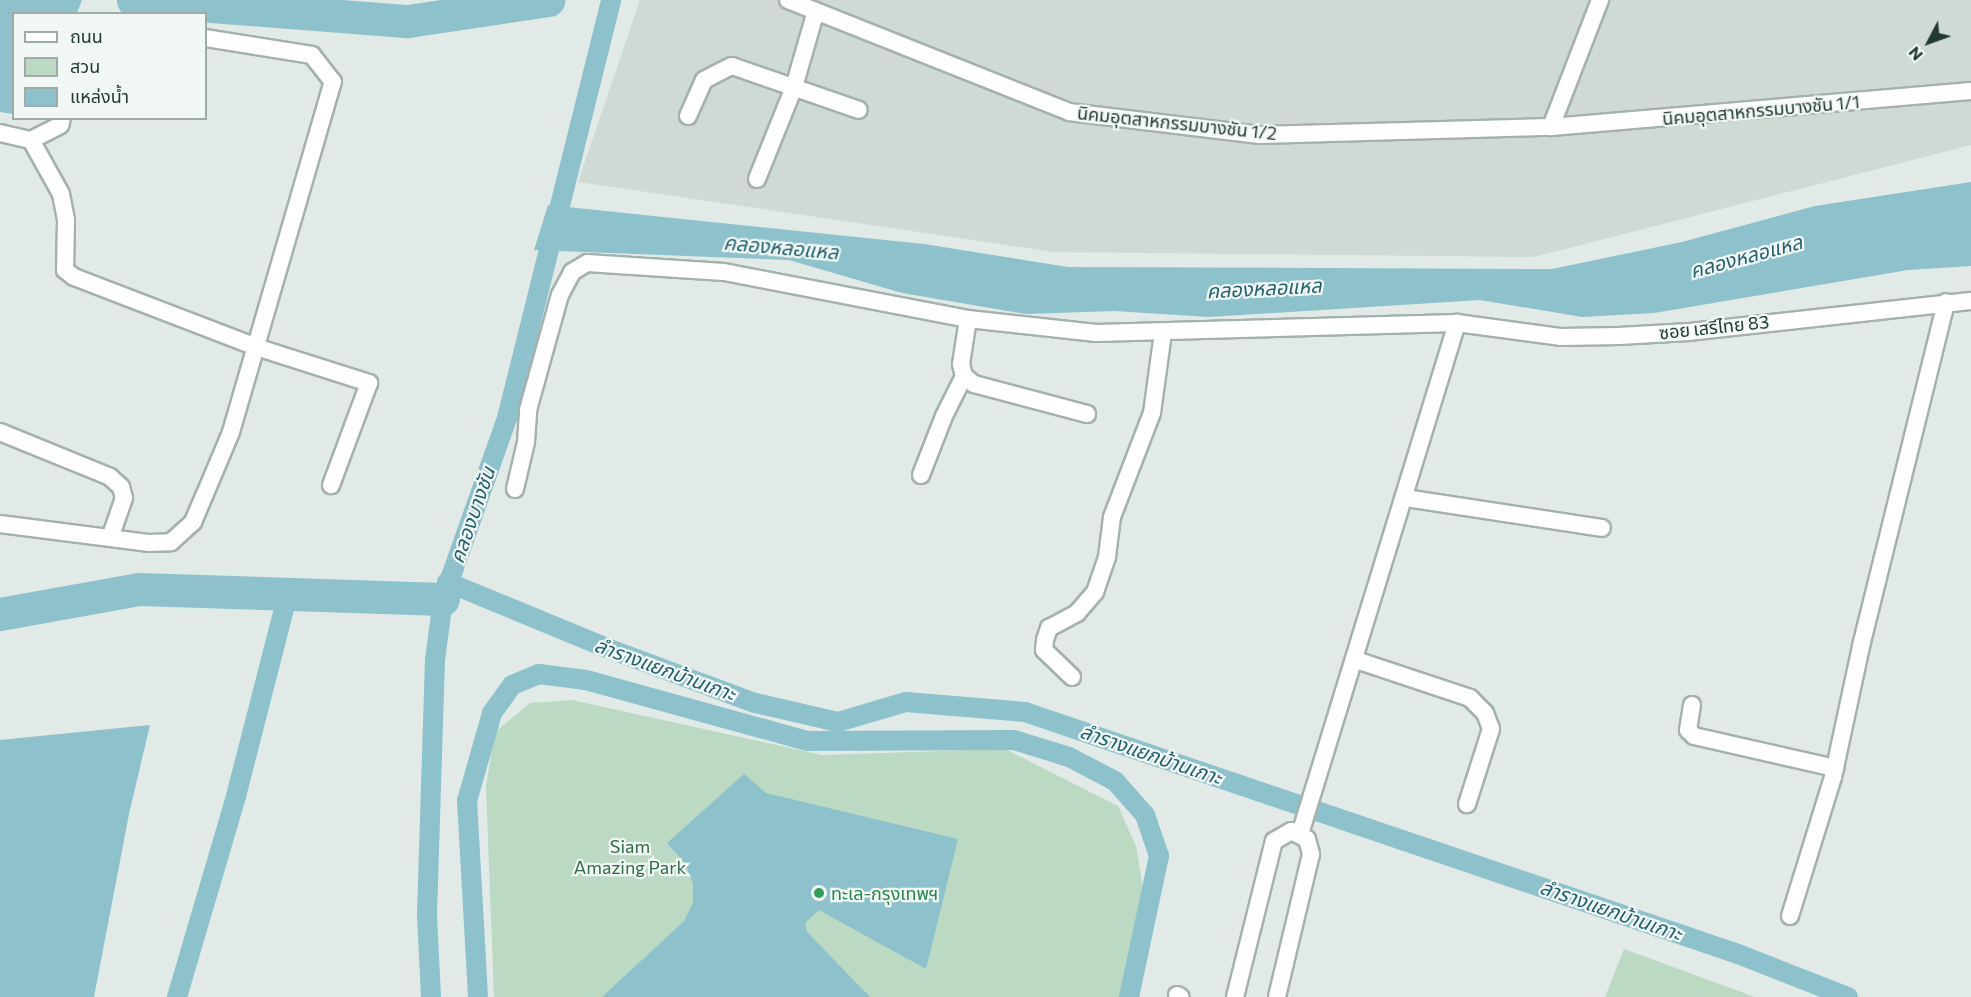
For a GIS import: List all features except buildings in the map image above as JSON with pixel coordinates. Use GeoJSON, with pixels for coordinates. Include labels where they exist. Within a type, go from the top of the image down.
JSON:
{"type":"FeatureCollection","features":[{"type":"Feature","properties":{"kind":"street","name":"นิคมอุตสาหกรรมบางชัน 1/2"},"geometry":{"type":"LineString","coordinates":[[788,0],[1069,112],[1260,135],[1551,127]]}},
{"type":"Feature","properties":{"kind":"street"},"geometry":{"type":"LineString","coordinates":[[1551,127],[1600,0]]}},
{"type":"Feature","properties":{"kind":"street"},"geometry":{"type":"LineString","coordinates":[[757,180],[794,87],[816,11]]}},
{"type":"Feature","properties":{"kind":"street"},"geometry":{"type":"LineString","coordinates":[[0,524],[110,538],[171,542],[193,522],[231,432],[333,82],[312,55],[207,38]]}},
{"type":"Feature","properties":{"kind":"street"},"geometry":{"type":"LineString","coordinates":[[688,116],[704,80],[732,66],[859,110]]}},
{"type":"Feature","properties":{"kind":"street","name":"นิคมอุตสาหกรรมบางชัน 1/1"},"geometry":{"type":"LineString","coordinates":[[1551,127],[1971,91]]}},
{"type":"Feature","properties":{"kind":"street"},"geometry":{"type":"LineString","coordinates":[[0,133],[31,140],[60,125],[61,120]]}},
{"type":"Feature","properties":{"kind":"street"},"geometry":{"type":"LineString","coordinates":[[31,140],[61,194],[66,220],[66,270],[74,277],[255,347],[369,383],[331,485]]}},
{"type":"Feature","properties":{"kind":"street","name":"ซอย เสรีไทย 83"},"geometry":{"type":"LineString","coordinates":[[515,489],[526,442],[528,410],[560,295],[572,272],[587,263],[724,272],[968,319],[1096,333],[1163,333],[1457,323],[1560,336],[1619,336],[1689,332],[1946,302],[1971,302]]}},
{"type":"Feature","properties":{"kind":"street"},"geometry":{"type":"LineString","coordinates":[[1790,916],[1835,768],[1862,642],[1946,302]]}},
{"type":"Feature","properties":{"kind":"street"},"geometry":{"type":"LineString","coordinates":[[968,319],[961,364],[964,376],[974,384],[1088,414]]}},
{"type":"Feature","properties":{"kind":"street"},"geometry":{"type":"LineString","coordinates":[[1277,997],[1309,873],[1311,854],[1303,826],[1406,498],[1457,323]]}},
{"type":"Feature","properties":{"kind":"street"},"geometry":{"type":"LineString","coordinates":[[1072,677],[1044,650],[1045,640],[1049,628],[1077,613],[1095,592],[1107,557],[1112,517],[1152,413],[1163,333]]}},
{"type":"Feature","properties":{"kind":"street"},"geometry":{"type":"LineString","coordinates":[[921,475],[944,416],[964,376]]}},
{"type":"Feature","properties":{"kind":"street"},"geometry":{"type":"LineString","coordinates":[[0,432],[110,477],[121,487],[124,498],[110,538]]}},
{"type":"Feature","properties":{"kind":"street"},"geometry":{"type":"LineString","coordinates":[[1406,498],[1602,528]]}},
{"type":"Feature","properties":{"kind":"street"},"geometry":{"type":"LineString","coordinates":[[1356,660],[1470,698],[1485,713],[1491,729],[1467,804]]}},
{"type":"Feature","properties":{"kind":"street"},"geometry":{"type":"LineString","coordinates":[[1692,705],[1688,730],[1694,736],[1835,768]]}},
{"type":"Feature","properties":{"kind":"street"},"geometry":{"type":"LineString","coordinates":[[1235,997],[1274,841],[1303,826]]}},
{"type":"Feature","properties":{"kind":"shaded area"},"geometry":{"type":"Polygon","coordinates":[[[640,0],[1971,0],[1971,145],[1534,257],[1054,252],[578,182],[640,0]]]}},
{"type":"Feature","properties":{"kind":"green space","name":"Siam Amazing Park"},"geometry":{"type":"Polygon","coordinates":[[[572,700],[822,755],[1005,749],[1118,806],[1136,846],[1144,894],[1123,997],[494,997],[486,786],[495,732],[530,703],[572,700]]]}},
{"type":"Feature","properties":{"kind":"green space"},"geometry":{"type":"Polygon","coordinates":[[[1624,949],[1755,997],[1605,997],[1624,949]]]}},
{"type":"Feature","properties":{"kind":"water"},"geometry":{"type":"Polygon","coordinates":[[[0,0],[82,0],[77,12],[12,12],[12,114],[0,112],[0,0]]]}},
{"type":"Feature","properties":{"kind":"water","name":"คลองหลอแหล"},"geometry":{"type":"Polygon","coordinates":[[[1971,182],[1971,266],[1908,270],[1654,313],[1582,317],[1480,300],[1209,317],[1114,311],[1026,314],[902,293],[789,260],[534,250],[548,205],[924,244],[1068,267],[1552,269],[1682,242],[1815,206],[1971,182]]]}},
{"type":"Feature","properties":{"kind":"water"},"geometry":{"type":"Polygon","coordinates":[[[150,725],[129,814],[94,997],[0,997],[0,740],[150,725]]]}},
{"type":"Feature","properties":{"kind":"water","name":"ทะเล-กรุงเทพฯ"},"geometry":{"type":"Polygon","coordinates":[[[744,774],[766,793],[958,839],[926,969],[819,910],[805,923],[807,932],[870,997],[602,997],[684,921],[693,903],[693,884],[685,863],[667,843],[744,774]]]}},
{"type":"Feature","properties":{"kind":"waterway"},"geometry":{"type":"LineString","coordinates":[[133,0],[408,21],[548,0]]}},
{"type":"Feature","properties":{"kind":"waterway","name":"คลองบางชัน"},"geometry":{"type":"LineString","coordinates":[[431,997],[427,914],[435,660],[443,599],[507,418],[611,0]]}},
{"type":"Feature","properties":{"kind":"waterway","name":"ลำรางแยกบ้านเกาะ"},"geometry":{"type":"LineString","coordinates":[[447,582],[607,648],[755,703],[838,722],[906,702],[1025,712],[1738,954],[1848,997]]}},
{"type":"Feature","properties":{"kind":"waterway","name":"คลองบางชัน"},"geometry":{"type":"LineString","coordinates":[[0,614],[139,589],[443,599]]}},
{"type":"Feature","properties":{"kind":"waterway"},"geometry":{"type":"LineString","coordinates":[[177,997],[236,796],[288,594]]}},
{"type":"Feature","properties":{"kind":"waterway"},"geometry":{"type":"LineString","coordinates":[[478,997],[467,801],[492,713],[512,685],[539,674],[586,680],[808,741],[1014,740],[1069,757],[1115,781],[1145,815],[1159,856],[1129,997]]}},
{"type":"Feature","properties":{"kind":"place","name":"ทะเล-กรุงเทพฯ"},"geometry":{"type":"Point","coordinates":[819,893]}}]}
